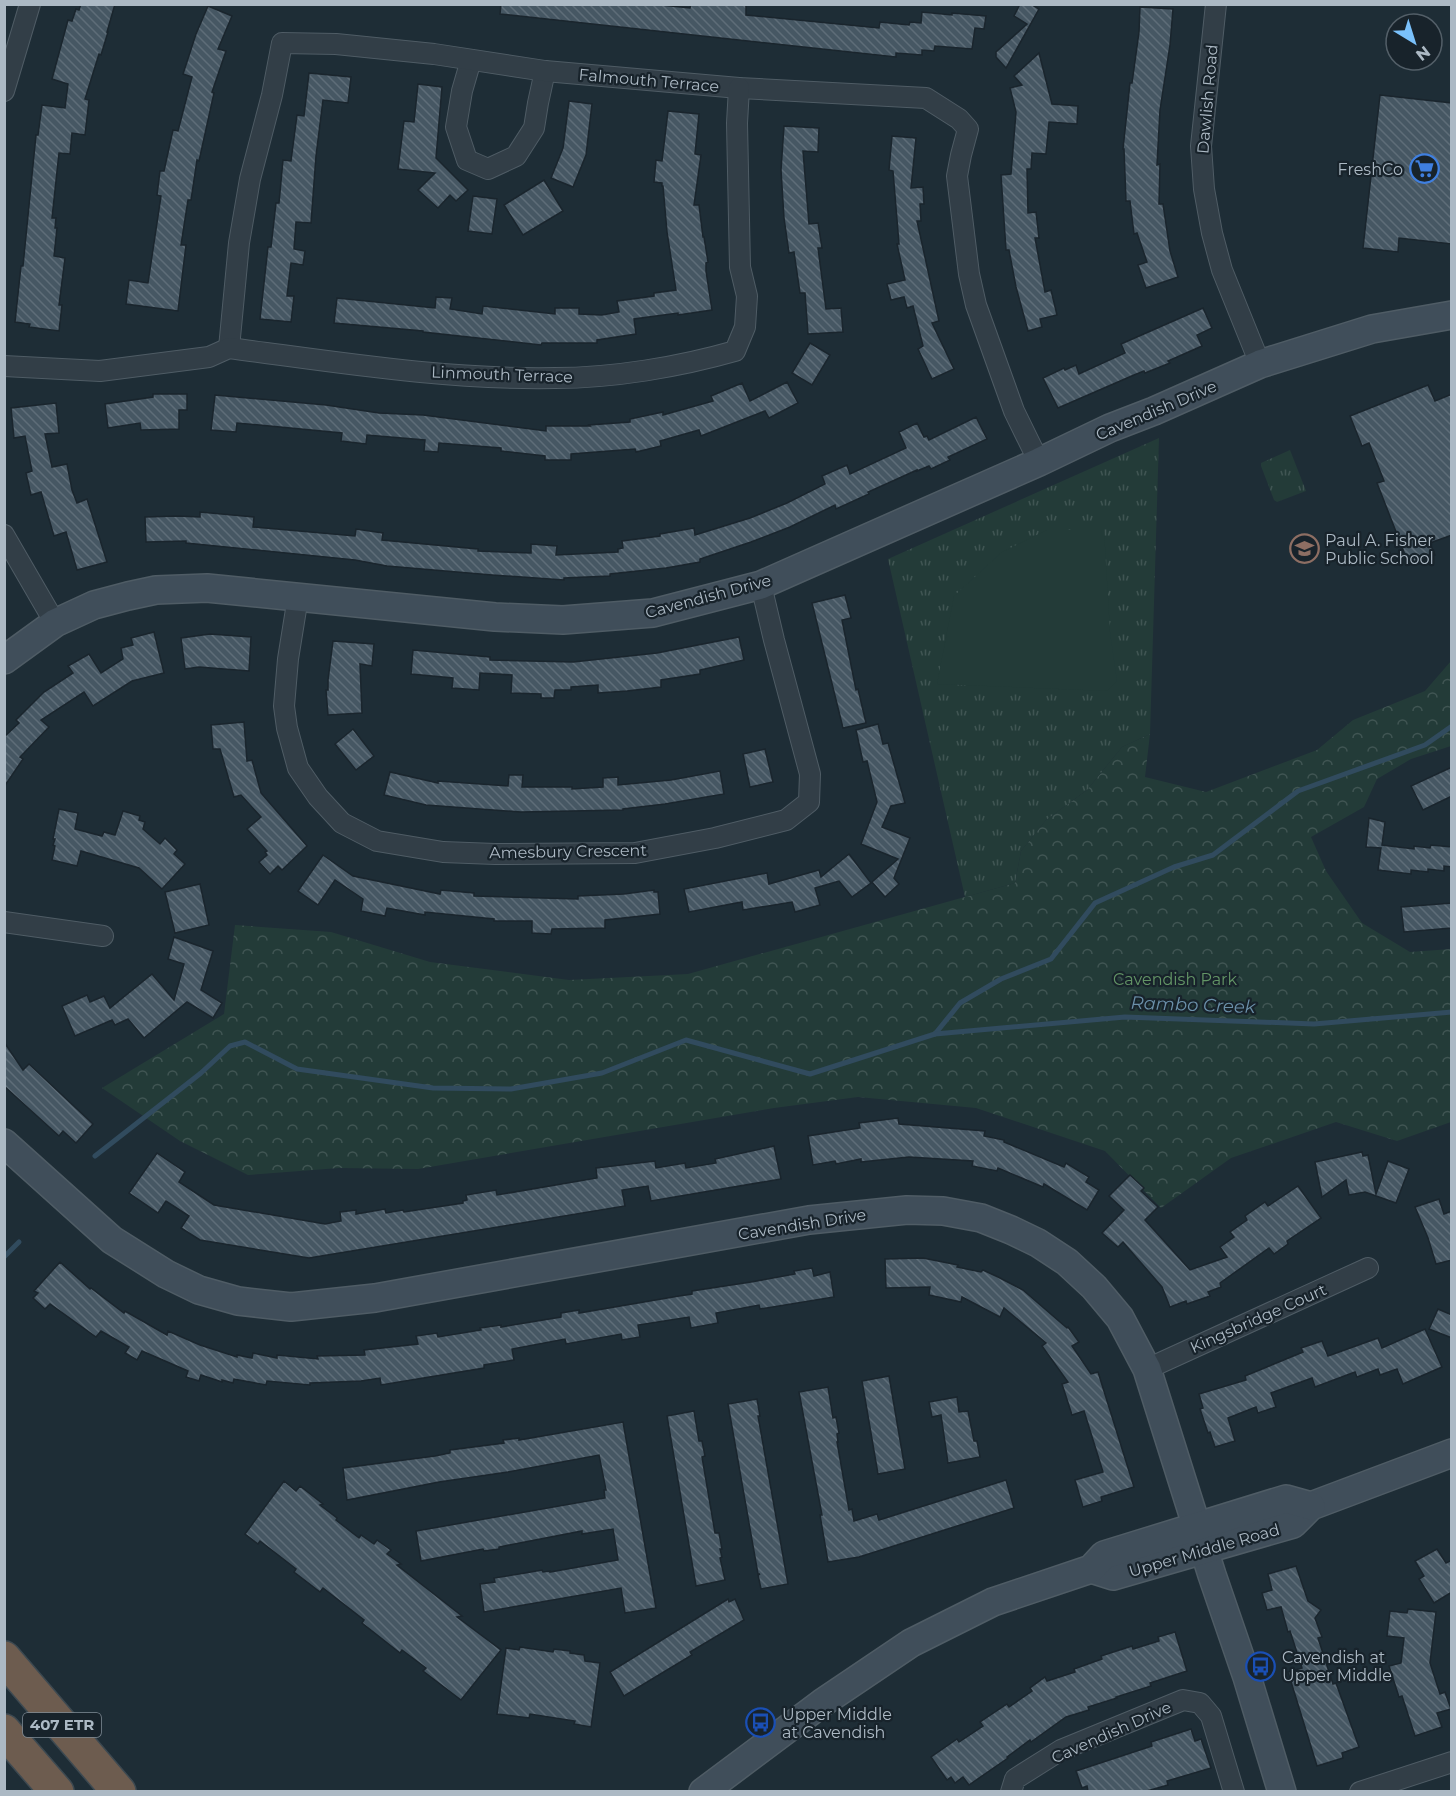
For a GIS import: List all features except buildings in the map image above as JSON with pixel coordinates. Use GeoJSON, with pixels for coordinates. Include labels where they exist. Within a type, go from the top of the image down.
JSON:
{"type":"FeatureCollection","features":[{"type":"Feature","properties":{"kind":"highway","name":"407 ETR"},"geometry":{"type":"LineString","coordinates":[[4,1658],[119,1791]]}},
{"type":"Feature","properties":{"kind":"highway","name":"407 ETR"},"geometry":{"type":"LineString","coordinates":[[4,1731],[57,1791]]}},
{"type":"Feature","properties":{"kind":"street"},"geometry":{"type":"LineString","coordinates":[[4,91],[30,4]]}},
{"type":"Feature","properties":{"kind":"street","name":"Dawlish Road"},"geometry":{"type":"LineString","coordinates":[[1216,4],[1201,146],[1204,189],[1222,270],[1260,364]]}},
{"type":"Feature","properties":{"kind":"street","name":"Falmouth Terrace"},"geometry":{"type":"LineString","coordinates":[[229,348],[239,243],[250,179],[272,95],[282,43],[336,44],[434,54],[545,71],[739,88],[926,98],[959,119],[968,129],[957,176],[972,284],[984,330],[1010,401],[1038,462]]}},
{"type":"Feature","properties":{"kind":"street"},"geometry":{"type":"LineString","coordinates":[[471,60],[462,91],[456,128],[467,160],[488,169],[516,156],[534,128],[545,71]]}},
{"type":"Feature","properties":{"kind":"street","name":"Linmouth Terrace"},"geometry":{"type":"LineString","coordinates":[[4,366],[100,371],[209,357],[229,348],[455,375],[556,378],[638,372],[712,358],[735,351],[745,327],[747,296],[740,267],[739,245],[737,134],[739,88]]}},
{"type":"Feature","properties":{"kind":"street","name":"Cavendish Drive"},"geometry":{"type":"LineString","coordinates":[[4,660],[56,623],[94,605],[156,590],[207,588],[495,618],[563,620],[653,613],[761,585],[1110,428],[1260,364],[1372,329],[1452,315]]}},
{"type":"Feature","properties":{"kind":"street"},"geometry":{"type":"LineString","coordinates":[[4,535],[56,623]]}},
{"type":"Feature","properties":{"kind":"street","name":"Amesbury Crescent"},"geometry":{"type":"LineString","coordinates":[[298,597],[288,659],[284,706],[287,728],[298,768],[318,797],[342,823],[377,841],[443,852],[635,853],[715,838],[786,820],[809,802],[810,774],[761,585]]}},
{"type":"Feature","properties":{"kind":"street"},"geometry":{"type":"LineString","coordinates":[[4,922],[103,936]]}},
{"type":"Feature","properties":{"kind":"street","name":"Cavendish Drive"},"geometry":{"type":"LineString","coordinates":[[4,1143],[112,1240],[166,1275],[199,1290],[238,1301],[291,1306],[375,1298],[809,1220],[907,1210],[952,1213],[981,1218],[1038,1243],[1067,1262],[1094,1287],[1120,1318],[1147,1369],[1282,1791]]}},
{"type":"Feature","properties":{"kind":"street","name":"Kingsbridge Court"},"geometry":{"type":"LineString","coordinates":[[1147,1369],[1368,1268]]}},
{"type":"Feature","properties":{"kind":"street","name":"Upper Middle Road"},"geometry":{"type":"LineString","coordinates":[[703,1791],[822,1703],[911,1643],[993,1602],[1091,1569],[1113,1576],[1286,1499],[1311,1506],[1452,1453]]}},
{"type":"Feature","properties":{"kind":"street","name":"Cavendish Drive"},"geometry":{"type":"LineString","coordinates":[[1011,1791],[1015,1779],[1061,1750],[1183,1700],[1200,1703],[1211,1716],[1234,1791]]}},
{"type":"Feature","properties":{"kind":"street"},"geometry":{"type":"LineString","coordinates":[[1360,1791],[1452,1762]]}},
{"type":"Feature","properties":{"kind":"green space"},"geometry":{"type":"Polygon","coordinates":[[[1159,438],[1150,734],[1122,747],[1087,790],[1046,820],[1021,851],[1015,883],[965,897],[888,559],[1159,438]]]}},
{"type":"Feature","properties":{"kind":"green space"},"geometry":{"type":"Polygon","coordinates":[[[1290,450],[1306,491],[1277,502],[1274,500],[1261,463],[1290,450]]]}},
{"type":"Feature","properties":{"kind":"green space"},"geometry":{"type":"Polygon","coordinates":[[[1047,530],[1104,530],[1110,632],[1117,681],[1107,691],[937,684],[954,596],[1002,552],[1047,530]]]}},
{"type":"Feature","properties":{"kind":"green space","name":"Cavendish Park"},"geometry":{"type":"Polygon","coordinates":[[[1451,661],[1451,746],[1411,759],[1377,779],[1364,807],[1311,837],[1326,871],[1362,923],[1410,952],[1451,949],[1451,1122],[1397,1141],[1336,1122],[1231,1158],[1161,1208],[1105,1151],[976,1108],[858,1097],[774,1108],[418,1169],[339,1168],[248,1175],[180,1141],[102,1088],[224,1014],[235,925],[331,932],[430,962],[569,980],[688,974],[1015,883],[1021,851],[1046,820],[1087,790],[1122,747],[1150,734],[1145,777],[1206,792],[1317,750],[1353,720],[1425,691],[1451,661]]]}},
{"type":"Feature","properties":{"kind":"waterway"},"geometry":{"type":"LineString","coordinates":[[935,1034],[960,1003],[1001,979],[1051,959],[1095,903],[1174,867],[1213,855],[1298,791],[1425,745],[1452,726]]}},
{"type":"Feature","properties":{"kind":"waterway","name":"Rambo Creek"},"geometry":{"type":"LineString","coordinates":[[95,1156],[201,1073],[230,1046],[245,1042],[297,1069],[433,1088],[511,1089],[602,1073],[686,1040],[810,1074],[935,1034],[1125,1017],[1314,1024],[1452,1012]]}},
{"type":"Feature","properties":{"kind":"waterway"},"geometry":{"type":"LineString","coordinates":[[4,1257],[19,1242]]}},
{"type":"Feature","properties":{"kind":"place","name":"FreshCo"},"geometry":{"type":"Point","coordinates":[1424,169]}},
{"type":"Feature","properties":{"kind":"place","name":"Paul A. Fisher Public School"},"geometry":{"type":"Point","coordinates":[1304,549]}},
{"type":"Feature","properties":{"kind":"place","name":"Cavendish at Upper Middle"},"geometry":{"type":"Point","coordinates":[1261,1666]}},
{"type":"Feature","properties":{"kind":"place","name":"Upper Middle at Cavendish"},"geometry":{"type":"Point","coordinates":[761,1723]}}]}
